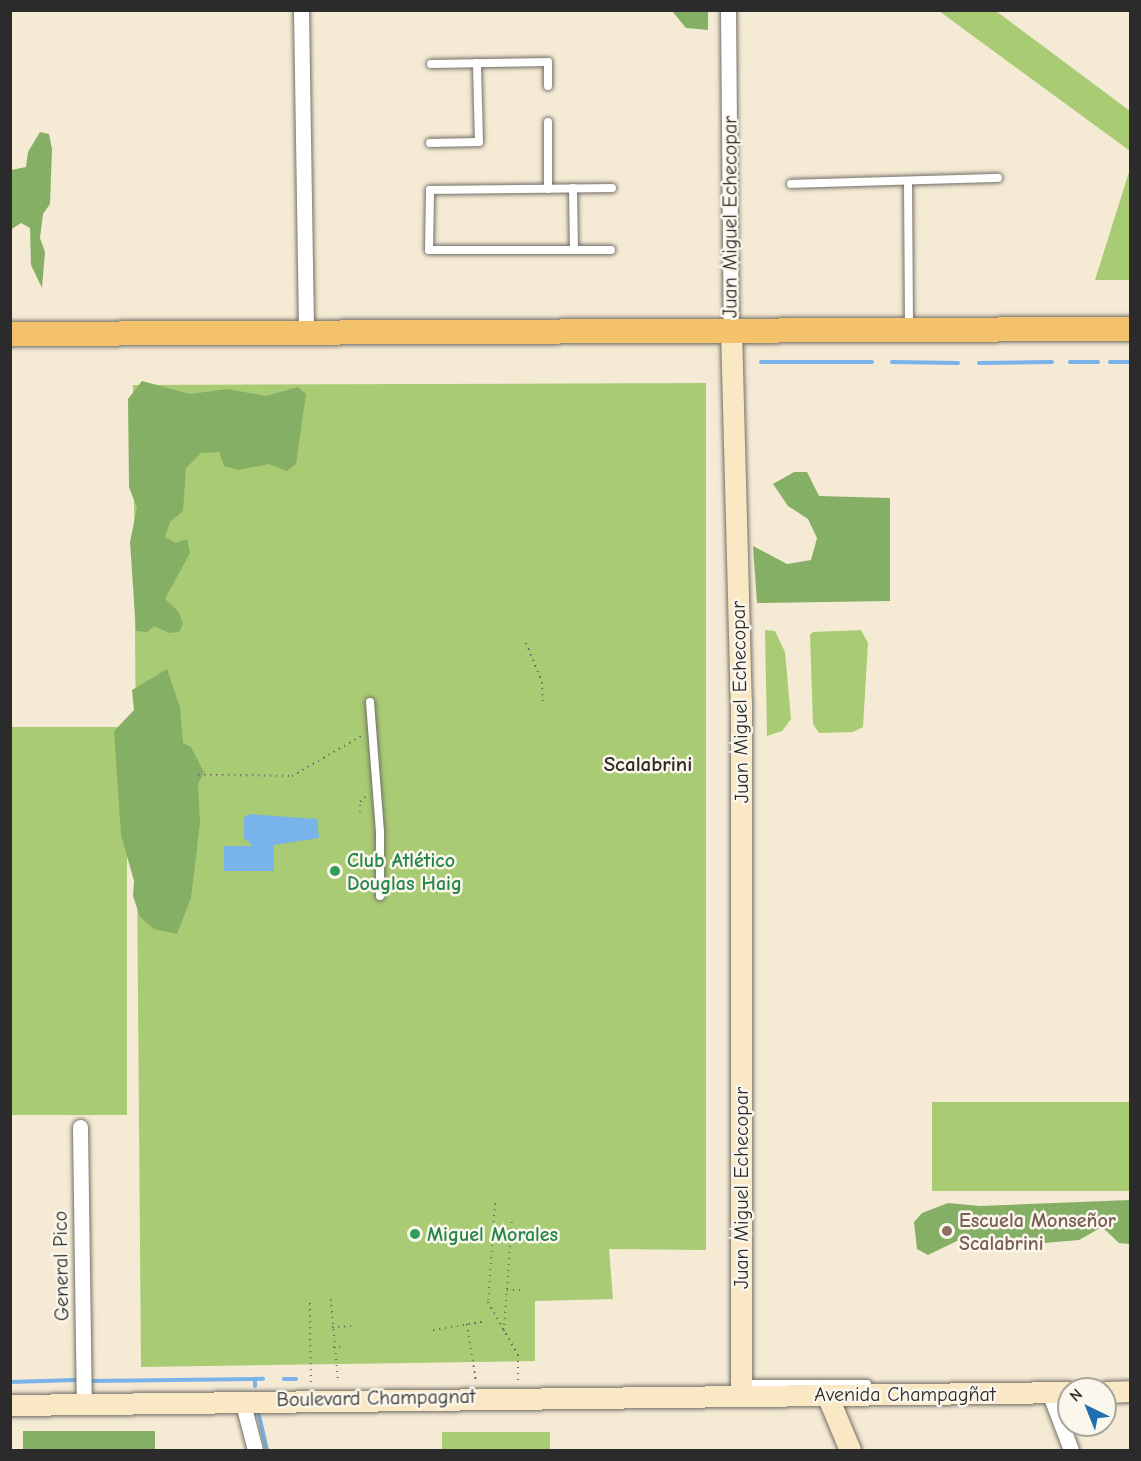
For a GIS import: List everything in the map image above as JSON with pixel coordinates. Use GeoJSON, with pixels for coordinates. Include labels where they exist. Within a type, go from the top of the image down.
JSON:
{"type":"FeatureCollection","features":[{"type":"Feature","properties":{"kind":"main road"},"geometry":{"type":"LineString","coordinates":[[10,334],[1131,329]]}},
{"type":"Feature","properties":{"kind":"street"},"geometry":{"type":"LineString","coordinates":[[301,10],[306,333]]}},
{"type":"Feature","properties":{"kind":"street","name":"Juan Miguel Echecopar"},"geometry":{"type":"LineString","coordinates":[[728,10],[731,329],[741,700],[741,1389]]}},
{"type":"Feature","properties":{"kind":"street","name":"General Pico"},"geometry":{"type":"LineString","coordinates":[[80,1127],[84,1404]]}},
{"type":"Feature","properties":{"kind":"street","name":"Avenida Champagñat"},"geometry":{"type":"LineString","coordinates":[[741,1389],[827,1395],[1057,1392]]}},
{"type":"Feature","properties":{"kind":"street","name":"Boulevard Champagnat"},"geometry":{"type":"LineString","coordinates":[[10,1404],[477,1397],[741,1389]]}},
{"type":"Feature","properties":{"kind":"street"},"geometry":{"type":"LineString","coordinates":[[827,1395],[850,1450]]}},
{"type":"Feature","properties":{"kind":"street"},"geometry":{"type":"LineString","coordinates":[[242,1400],[255,1450]]}},
{"type":"Feature","properties":{"kind":"lane"},"geometry":{"type":"LineString","coordinates":[[431,64],[548,62],[548,86]]}},
{"type":"Feature","properties":{"kind":"lane"},"geometry":{"type":"LineString","coordinates":[[430,143],[479,142],[477,63]]}},
{"type":"Feature","properties":{"kind":"lane"},"geometry":{"type":"LineString","coordinates":[[548,122],[548,189]]}},
{"type":"Feature","properties":{"kind":"lane"},"geometry":{"type":"LineString","coordinates":[[791,184],[998,178]]}},
{"type":"Feature","properties":{"kind":"lane"},"geometry":{"type":"LineString","coordinates":[[908,181],[909,330]]}},
{"type":"Feature","properties":{"kind":"lane"},"geometry":{"type":"LineString","coordinates":[[573,188],[574,250]]}},
{"type":"Feature","properties":{"kind":"lane"},"geometry":{"type":"LineString","coordinates":[[611,250],[429,250],[430,190],[612,188]]}},
{"type":"Feature","properties":{"kind":"lane"},"geometry":{"type":"LineString","coordinates":[[370,702],[380,896]]}},
{"type":"Feature","properties":{"kind":"lane"},"geometry":{"type":"LineString","coordinates":[[741,1389],[944,1384]]}},
{"type":"Feature","properties":{"kind":"path"},"geometry":{"type":"LineString","coordinates":[[526,643],[542,682],[543,700]]}},
{"type":"Feature","properties":{"kind":"path"},"geometry":{"type":"LineString","coordinates":[[198,775],[292,776],[371,730]]}},
{"type":"Feature","properties":{"kind":"path"},"geometry":{"type":"LineString","coordinates":[[360,812],[360,802],[375,789]]}},
{"type":"Feature","properties":{"kind":"path"},"geometry":{"type":"LineString","coordinates":[[495,1203],[488,1302],[518,1355],[518,1396]]}},
{"type":"Feature","properties":{"kind":"path"},"geometry":{"type":"LineString","coordinates":[[504,1331],[512,1218]]}},
{"type":"Feature","properties":{"kind":"path"},"geometry":{"type":"LineString","coordinates":[[507,1290],[524,1290]]}},
{"type":"Feature","properties":{"kind":"path"},"geometry":{"type":"LineString","coordinates":[[330,1299],[338,1389]]}},
{"type":"Feature","properties":{"kind":"path"},"geometry":{"type":"LineString","coordinates":[[310,1303],[312,1399]]}},
{"type":"Feature","properties":{"kind":"path"},"geometry":{"type":"LineString","coordinates":[[433,1330],[482,1322]]}},
{"type":"Feature","properties":{"kind":"path"},"geometry":{"type":"LineString","coordinates":[[467,1324],[477,1397]]}},
{"type":"Feature","properties":{"kind":"path"},"geometry":{"type":"LineString","coordinates":[[332,1327],[351,1326]]}},
{"type":"Feature","properties":{"kind":"path"},"geometry":{"type":"LineString","coordinates":[[333,1347],[344,1347]]}},
{"type":"Feature","properties":{"kind":"green space"},"geometry":{"type":"Polygon","coordinates":[[[672,11],[708,11],[708,30],[686,28],[672,11]]]}},
{"type":"Feature","properties":{"kind":"green space"},"geometry":{"type":"Polygon","coordinates":[[[939,11],[996,11],[1130,111],[1130,151],[939,11]]]}},
{"type":"Feature","properties":{"kind":"green space"},"geometry":{"type":"Polygon","coordinates":[[[40,132],[49,134],[52,149],[50,204],[43,214],[40,238],[45,252],[42,288],[31,265],[30,228],[21,223],[10,230],[11,170],[26,167],[28,152],[40,132]]]}},
{"type":"Feature","properties":{"kind":"green space"},"geometry":{"type":"Polygon","coordinates":[[[1130,169],[1130,280],[1095,280],[1130,169]]]}},
{"type":"Feature","properties":{"kind":"green space"},"geometry":{"type":"Polygon","coordinates":[[[142,381],[190,394],[227,389],[266,396],[298,387],[306,394],[296,464],[287,471],[269,464],[238,470],[224,466],[219,452],[201,453],[186,468],[183,511],[170,522],[165,537],[176,543],[187,539],[190,553],[165,599],[179,612],[183,624],[179,632],[169,633],[154,626],[147,632],[136,631],[130,542],[137,508],[129,487],[128,399],[142,381]]]}},
{"type":"Feature","properties":{"kind":"green space","name":"Club Atlético Douglas Haig"},"geometry":{"type":"Polygon","coordinates":[[[706,383],[706,1250],[609,1249],[613,1299],[535,1301],[535,1361],[141,1367],[133,385],[706,383]]]}},
{"type":"Feature","properties":{"kind":"green space"},"geometry":{"type":"Polygon","coordinates":[[[794,472],[807,472],[819,496],[890,498],[890,601],[757,603],[753,546],[787,564],[811,560],[817,538],[808,519],[788,506],[773,484],[794,472]]]}},
{"type":"Feature","properties":{"kind":"green space"},"geometry":{"type":"Polygon","coordinates":[[[765,630],[775,631],[785,652],[791,719],[782,731],[767,736],[765,630]]]}},
{"type":"Feature","properties":{"kind":"green space"},"geometry":{"type":"Polygon","coordinates":[[[861,630],[868,643],[863,727],[853,732],[819,733],[813,724],[810,635],[813,632],[861,630]]]}},
{"type":"Feature","properties":{"kind":"green space"},"geometry":{"type":"Polygon","coordinates":[[[167,669],[180,707],[183,743],[191,747],[204,772],[198,784],[200,823],[191,898],[177,934],[154,929],[140,917],[133,896],[134,881],[121,835],[114,731],[134,710],[132,690],[167,669]]]}},
{"type":"Feature","properties":{"kind":"green space"},"geometry":{"type":"Polygon","coordinates":[[[10,727],[127,727],[127,1115],[10,1115],[10,727]]]}},
{"type":"Feature","properties":{"kind":"green space"},"geometry":{"type":"Polygon","coordinates":[[[932,1102],[1130,1102],[1130,1191],[932,1191],[932,1102]]]}},
{"type":"Feature","properties":{"kind":"green space"},"geometry":{"type":"Polygon","coordinates":[[[1130,1200],[1130,1244],[1119,1243],[1102,1227],[1079,1240],[1044,1243],[1017,1237],[993,1249],[976,1248],[970,1240],[963,1238],[928,1255],[917,1249],[914,1222],[922,1213],[948,1203],[980,1206],[1130,1200]]]}},
{"type":"Feature","properties":{"kind":"green space"},"geometry":{"type":"Polygon","coordinates":[[[23,1431],[155,1431],[155,1450],[23,1450],[23,1431]]]}},
{"type":"Feature","properties":{"kind":"green space"},"geometry":{"type":"Polygon","coordinates":[[[442,1432],[550,1432],[550,1450],[442,1450],[442,1432]]]}},
{"type":"Feature","properties":{"kind":"water"},"geometry":{"type":"Polygon","coordinates":[[[248,814],[317,819],[319,838],[274,845],[274,871],[224,871],[224,846],[253,846],[244,838],[244,818],[248,814]]]}},
{"type":"Feature","properties":{"kind":"waterway"},"geometry":{"type":"LineString","coordinates":[[761,362],[872,362]]}},
{"type":"Feature","properties":{"kind":"waterway"},"geometry":{"type":"LineString","coordinates":[[892,362],[958,363]]}},
{"type":"Feature","properties":{"kind":"waterway"},"geometry":{"type":"LineString","coordinates":[[979,363],[1052,362]]}},
{"type":"Feature","properties":{"kind":"waterway"},"geometry":{"type":"LineString","coordinates":[[1070,362],[1098,362]]}},
{"type":"Feature","properties":{"kind":"waterway"},"geometry":{"type":"LineString","coordinates":[[1110,362],[1130,362]]}},
{"type":"Feature","properties":{"kind":"waterway"},"geometry":{"type":"LineString","coordinates":[[255,1379],[255,1386]]}},
{"type":"Feature","properties":{"kind":"waterway"},"geometry":{"type":"LineString","coordinates":[[89,1381],[263,1379]]}},
{"type":"Feature","properties":{"kind":"waterway"},"geometry":{"type":"LineString","coordinates":[[284,1379],[296,1379]]}},
{"type":"Feature","properties":{"kind":"waterway"},"geometry":{"type":"LineString","coordinates":[[10,1382],[75,1380]]}},
{"type":"Feature","properties":{"kind":"waterway"},"geometry":{"type":"LineString","coordinates":[[258,1411],[267,1450]]}},
{"type":"Feature","properties":{"kind":"place","name":"Club Atlético Douglas Haig"},"geometry":{"type":"Point","coordinates":[335,871]}},
{"type":"Feature","properties":{"kind":"place","name":"Escuela Monseñor Scalabrini"},"geometry":{"type":"Point","coordinates":[947,1231]}},
{"type":"Feature","properties":{"kind":"place","name":"Miguel Morales"},"geometry":{"type":"Point","coordinates":[415,1234]}},
{"type":"Feature","properties":{"kind":"district","name":"Scalabrini"},"geometry":{"type":"Point","coordinates":[648,764]}}]}
